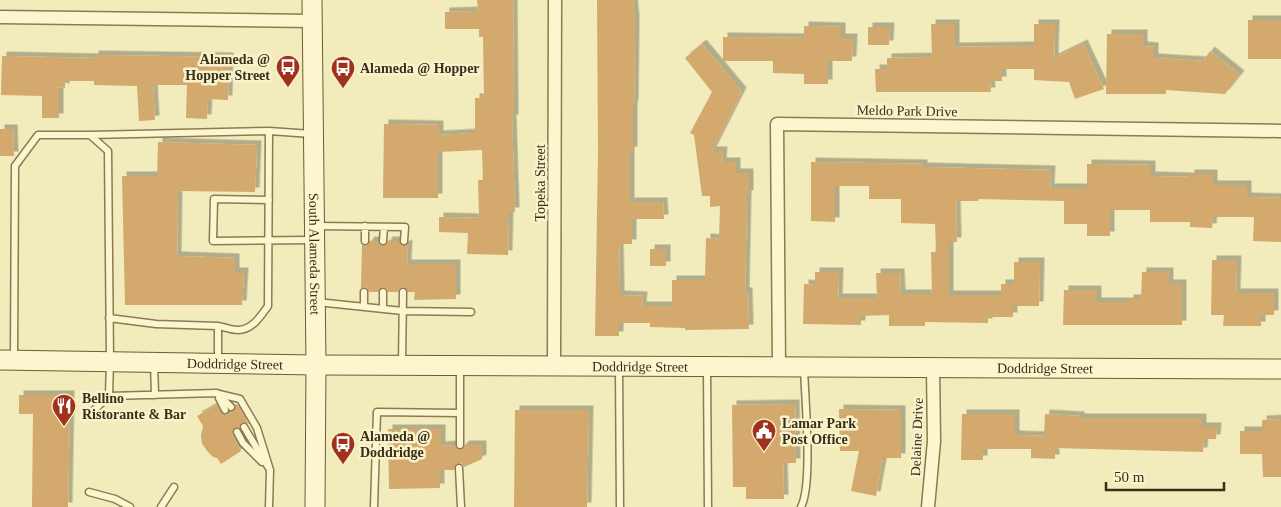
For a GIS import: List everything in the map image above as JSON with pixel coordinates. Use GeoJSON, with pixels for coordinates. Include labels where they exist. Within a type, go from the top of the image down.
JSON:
{"type":"FeatureCollection","features":[{"type":"Feature","properties":{"kind":"main road","name":"South Alameda Street"},"geometry":{"type":"LineString","coordinates":[[312,0],[316,302],[315,507]]}},
{"type":"Feature","properties":{"kind":"main road","name":"Doddridge Street"},"geometry":{"type":"LineString","coordinates":[[7,360],[316,365],[1281,369]]}},
{"type":"Feature","properties":{"kind":"street","name":"Topeka Street"},"geometry":{"type":"LineString","coordinates":[[554,366],[555,0]]}},
{"type":"Feature","properties":{"kind":"street"},"geometry":{"type":"LineString","coordinates":[[0,17],[311,21]]}},
{"type":"Feature","properties":{"kind":"street","name":"Meldo Park Drive"},"geometry":{"type":"LineString","coordinates":[[779,367],[777,124],[1281,131]]}},
{"type":"Feature","properties":{"kind":"street","name":"Delaine Drive"},"geometry":{"type":"LineString","coordinates":[[928,507],[934,442],[933,368]]}},
{"type":"Feature","properties":{"kind":"lane"},"geometry":{"type":"LineString","coordinates":[[7,360],[15,166],[38,135],[90,136],[269,131],[313,135]]}},
{"type":"Feature","properties":{"kind":"lane"},"geometry":{"type":"LineString","coordinates":[[110,318],[156,324],[218,326],[238,330],[249,326],[260,318],[268,306],[269,131]]}},
{"type":"Feature","properties":{"kind":"lane"},"geometry":{"type":"LineString","coordinates":[[90,136],[108,151],[110,318],[109,396],[91,414]]}},
{"type":"Feature","properties":{"kind":"lane"},"geometry":{"type":"LineString","coordinates":[[269,200],[214,199],[213,241],[269,240],[365,226],[405,227],[404,241]]}},
{"type":"Feature","properties":{"kind":"lane"},"geometry":{"type":"LineString","coordinates":[[365,226],[365,241]]}},
{"type":"Feature","properties":{"kind":"lane"},"geometry":{"type":"LineString","coordinates":[[383,241],[384,227]]}},
{"type":"Feature","properties":{"kind":"lane"},"geometry":{"type":"LineString","coordinates":[[364,292],[364,307]]}},
{"type":"Feature","properties":{"kind":"lane"},"geometry":{"type":"LineString","coordinates":[[383,292],[383,309]]}},
{"type":"Feature","properties":{"kind":"lane"},"geometry":{"type":"LineString","coordinates":[[402,365],[403,292]]}},
{"type":"Feature","properties":{"kind":"lane"},"geometry":{"type":"LineString","coordinates":[[316,302],[403,311],[471,312]]}},
{"type":"Feature","properties":{"kind":"lane"},"geometry":{"type":"LineString","coordinates":[[218,326],[218,363]]}},
{"type":"Feature","properties":{"kind":"lane"},"geometry":{"type":"LineString","coordinates":[[154,362],[155,395]]}},
{"type":"Feature","properties":{"kind":"lane"},"geometry":{"type":"LineString","coordinates":[[460,365],[460,445]]}},
{"type":"Feature","properties":{"kind":"lane"},"geometry":{"type":"LineString","coordinates":[[619,366],[620,507]]}},
{"type":"Feature","properties":{"kind":"lane"},"geometry":{"type":"LineString","coordinates":[[707,367],[708,507]]}},
{"type":"Feature","properties":{"kind":"lane"},"geometry":{"type":"LineString","coordinates":[[801,507],[804,502],[807,472],[804,367]]}},
{"type":"Feature","properties":{"kind":"lane"},"geometry":{"type":"LineString","coordinates":[[109,396],[216,393],[240,400],[257,428],[270,470],[269,507]]}},
{"type":"Feature","properties":{"kind":"lane"},"geometry":{"type":"LineString","coordinates":[[216,393],[231,407]]}},
{"type":"Feature","properties":{"kind":"lane"},"geometry":{"type":"LineString","coordinates":[[216,393],[225,410]]}},
{"type":"Feature","properties":{"kind":"lane"},"geometry":{"type":"LineString","coordinates":[[374,507],[377,412],[460,413]]}},
{"type":"Feature","properties":{"kind":"lane"},"geometry":{"type":"LineString","coordinates":[[244,427],[270,470]]}},
{"type":"Feature","properties":{"kind":"lane"},"geometry":{"type":"LineString","coordinates":[[237,432],[243,443],[270,470]]}},
{"type":"Feature","properties":{"kind":"lane"},"geometry":{"type":"LineString","coordinates":[[459,468],[461,507]]}},
{"type":"Feature","properties":{"kind":"lane"},"geometry":{"type":"LineString","coordinates":[[161,507],[174,487]]}},
{"type":"Feature","properties":{"kind":"lane"},"geometry":{"type":"LineString","coordinates":[[89,492],[115,499],[130,507]]}},
{"type":"Feature","properties":{"kind":"building"},"geometry":{"type":"Polygon","coordinates":[[[477,0],[513,0],[514,119],[512,119],[515,212],[509,212],[508,255],[467,254],[468,233],[439,232],[439,217],[479,218],[478,180],[483,180],[482,150],[438,152],[438,198],[383,198],[384,124],[439,125],[439,135],[475,133],[475,98],[484,98],[483,37],[479,37],[479,29],[445,29],[445,12],[478,11],[477,0]]]}},
{"type":"Feature","properties":{"kind":"building"},"geometry":{"type":"Polygon","coordinates":[[[597,0],[633,0],[635,21],[634,105],[633,151],[630,151],[630,202],[663,202],[664,219],[632,219],[632,244],[619,244],[620,295],[643,296],[642,306],[672,306],[672,280],[705,280],[706,238],[719,239],[720,206],[710,207],[710,196],[702,196],[694,135],[690,133],[712,92],[685,58],[702,44],[742,92],[712,151],[723,151],[722,162],[736,162],[736,173],[749,173],[745,292],[748,292],[749,329],[685,330],[685,328],[650,327],[650,323],[619,323],[619,336],[595,336],[598,151],[597,0]]]}},
{"type":"Feature","properties":{"kind":"building"},"geometry":{"type":"Polygon","coordinates":[[[1248,20],[1281,20],[1281,59],[1248,59],[1248,20]]]}},
{"type":"Feature","properties":{"kind":"building"},"geometry":{"type":"Polygon","coordinates":[[[931,24],[955,24],[955,47],[1034,46],[1034,24],[1055,24],[1054,58],[1083,44],[1104,89],[1075,99],[1069,82],[1034,80],[1034,69],[1002,69],[1002,81],[990,81],[991,92],[876,92],[875,69],[887,69],[887,58],[932,57],[931,24]]]}},
{"type":"Feature","properties":{"kind":"building"},"geometry":{"type":"Polygon","coordinates":[[[804,26],[841,27],[841,38],[853,38],[852,61],[828,61],[828,84],[804,84],[804,74],[773,73],[773,61],[723,61],[723,37],[804,38],[804,26]]]}},
{"type":"Feature","properties":{"kind":"building"},"geometry":{"type":"Polygon","coordinates":[[[868,27],[890,27],[889,45],[868,45],[868,27]]]}},
{"type":"Feature","properties":{"kind":"building"},"geometry":{"type":"Polygon","coordinates":[[[1107,34],[1143,34],[1143,46],[1154,47],[1154,58],[1203,61],[1210,51],[1240,75],[1225,94],[1166,90],[1166,94],[1106,94],[1107,34]]]}},
{"type":"Feature","properties":{"kind":"building"},"geometry":{"type":"Polygon","coordinates":[[[94,55],[229,57],[228,100],[208,99],[207,119],[186,118],[187,85],[153,85],[155,120],[139,121],[137,86],[94,85],[94,81],[65,81],[65,88],[59,87],[59,118],[42,118],[42,96],[1,95],[2,56],[94,58],[94,55]]]}},
{"type":"Feature","properties":{"kind":"building"},"geometry":{"type":"Polygon","coordinates":[[[0,129],[13,129],[14,156],[0,156],[0,129]]]}},
{"type":"Feature","properties":{"kind":"building"},"geometry":{"type":"Polygon","coordinates":[[[158,142],[257,145],[255,192],[178,191],[177,256],[235,258],[235,272],[244,272],[242,305],[125,305],[122,176],[157,176],[158,142]]]}},
{"type":"Feature","properties":{"kind":"building"},"geometry":{"type":"Polygon","coordinates":[[[811,162],[923,164],[923,167],[1051,170],[1050,188],[1087,188],[1087,164],[1151,165],[1151,176],[1190,177],[1190,174],[1213,174],[1213,185],[1247,185],[1247,197],[1281,198],[1281,242],[1253,241],[1254,217],[1213,217],[1212,228],[1190,227],[1190,222],[1150,222],[1150,210],[1110,210],[1110,236],[1087,236],[1087,224],[1064,224],[1064,201],[979,199],[978,201],[956,201],[957,242],[949,242],[949,295],[1001,295],[1001,284],[1014,284],[1014,262],[1040,262],[1039,306],[1013,306],[1013,317],[988,317],[988,323],[925,322],[925,326],[889,326],[889,315],[861,316],[861,325],[803,324],[804,284],[815,285],[815,272],[839,272],[838,298],[877,298],[876,273],[900,273],[901,294],[932,294],[931,252],[936,252],[935,224],[901,223],[901,199],[869,199],[869,186],[835,186],[835,222],[811,221],[811,162]]]}},
{"type":"Feature","properties":{"kind":"building"},"geometry":{"type":"Polygon","coordinates":[[[370,241],[378,241],[382,246],[387,244],[388,241],[399,241],[403,246],[408,244],[407,264],[456,264],[456,299],[414,300],[415,292],[408,292],[404,287],[400,288],[398,292],[388,292],[383,287],[378,292],[369,292],[366,287],[361,288],[362,245],[367,246],[370,241]]]}},
{"type":"Feature","properties":{"kind":"building"},"geometry":{"type":"Polygon","coordinates":[[[650,249],[666,249],[666,266],[650,266],[650,249]]]}},
{"type":"Feature","properties":{"kind":"building"},"geometry":{"type":"Polygon","coordinates":[[[1212,260],[1237,260],[1236,293],[1274,293],[1274,315],[1261,315],[1261,326],[1223,326],[1224,315],[1211,315],[1212,260]]]}},
{"type":"Feature","properties":{"kind":"building"},"geometry":{"type":"Polygon","coordinates":[[[1142,272],[1169,272],[1169,284],[1182,284],[1182,325],[1063,325],[1064,290],[1097,290],[1097,302],[1129,302],[1129,299],[1141,299],[1142,272]]]}},
{"type":"Feature","properties":{"kind":"building"},"geometry":{"type":"Polygon","coordinates":[[[19,395],[70,395],[68,507],[32,507],[33,414],[19,414],[19,395]]]}},
{"type":"Feature","properties":{"kind":"building"},"geometry":{"type":"Polygon","coordinates":[[[237,404],[249,424],[242,423],[239,428],[233,429],[232,435],[241,451],[221,464],[202,444],[203,426],[197,416],[217,405],[222,414],[227,415],[235,410],[235,405],[237,404]]]}},
{"type":"Feature","properties":{"kind":"building","name":"Lamar Park Post Office"},"geometry":{"type":"Polygon","coordinates":[[[795,404],[796,463],[783,463],[784,499],[746,499],[746,487],[733,487],[732,405],[795,404]]]}},
{"type":"Feature","properties":{"kind":"building"},"geometry":{"type":"Polygon","coordinates":[[[839,409],[901,410],[901,458],[883,458],[876,496],[851,491],[859,451],[840,451],[839,409]]]}},
{"type":"Feature","properties":{"kind":"building"},"geometry":{"type":"Polygon","coordinates":[[[515,410],[589,410],[587,507],[514,507],[515,410]]]}},
{"type":"Feature","properties":{"kind":"building"},"geometry":{"type":"Polygon","coordinates":[[[962,414],[1015,414],[1015,435],[1044,436],[1045,414],[1080,416],[1080,418],[1202,418],[1202,427],[1217,427],[1216,439],[1204,439],[1203,452],[1055,448],[1055,459],[1031,458],[1031,449],[983,449],[983,460],[961,460],[962,414]]]}},
{"type":"Feature","properties":{"kind":"building"},"geometry":{"type":"Polygon","coordinates":[[[1281,419],[1281,477],[1263,477],[1262,454],[1240,454],[1240,431],[1262,431],[1262,420],[1281,419]]]}},
{"type":"Feature","properties":{"kind":"building"},"geometry":{"type":"Polygon","coordinates":[[[388,429],[441,429],[441,446],[455,445],[460,450],[465,445],[482,445],[482,459],[464,467],[461,463],[457,464],[454,470],[440,470],[440,488],[389,489],[388,429]]]}},
{"type":"Feature","properties":{"kind":"place","name":"Alameda @ Hopper Street"},"geometry":{"type":"Point","coordinates":[288,88]}},
{"type":"Feature","properties":{"kind":"place","name":"Alameda @ Hopper"},"geometry":{"type":"Point","coordinates":[343,89]}},
{"type":"Feature","properties":{"kind":"place","name":"Bellino Ristorante & Bar"},"geometry":{"type":"Point","coordinates":[64,427]}},
{"type":"Feature","properties":{"kind":"place","name":"Lamar Park Post Office"},"geometry":{"type":"Point","coordinates":[764,452]}},
{"type":"Feature","properties":{"kind":"place","name":"Alameda @ Doddridge"},"geometry":{"type":"Point","coordinates":[343,465]}}]}
